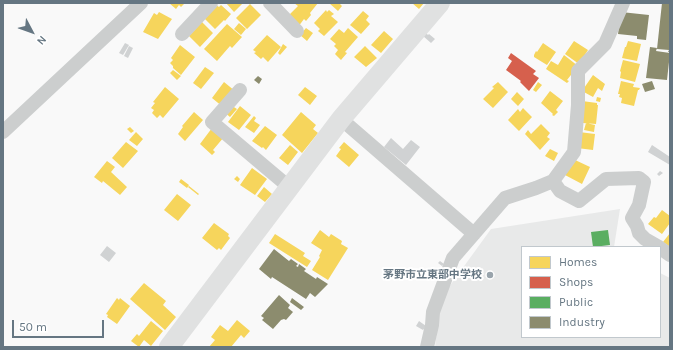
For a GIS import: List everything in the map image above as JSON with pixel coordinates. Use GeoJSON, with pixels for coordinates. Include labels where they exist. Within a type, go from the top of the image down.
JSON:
{"type":"FeatureCollection","features":[{"type":"Feature","properties":{"kind":"street"},"geometry":{"type":"LineString","coordinates":[[3,132],[141,3]]}},
{"type":"Feature","properties":{"kind":"street"},"geometry":{"type":"LineString","coordinates":[[182,34],[211,3]]}},
{"type":"Feature","properties":{"kind":"street"},"geometry":{"type":"LineString","coordinates":[[270,3],[297,30]]}},
{"type":"Feature","properties":{"kind":"street"},"geometry":{"type":"LineString","coordinates":[[169,347],[340,119],[440,3]]}},
{"type":"Feature","properties":{"kind":"street"},"geometry":{"type":"LineString","coordinates":[[427,347],[432,325],[433,312],[453,258],[505,198],[553,181],[574,152],[578,105],[578,71],[605,44],[623,3]]}},
{"type":"Feature","properties":{"kind":"street"},"geometry":{"type":"LineString","coordinates":[[240,90],[212,122],[288,187]]}},
{"type":"Feature","properties":{"kind":"street"},"geometry":{"type":"LineString","coordinates":[[340,119],[474,234]]}},
{"type":"Feature","properties":{"kind":"street"},"geometry":{"type":"LineString","coordinates":[[553,181],[560,191],[579,201],[606,179],[639,178],[644,182],[639,205],[632,218],[639,233],[658,246]]}},
{"type":"Feature","properties":{"kind":"street"},"geometry":{"type":"LineString","coordinates":[[661,248],[670,255]]}},
{"type":"Feature","properties":{"kind":"shaded area","name":"茅野市立東部中学校"},"geometry":{"type":"Polygon","coordinates":[[[620,209],[614,246],[521,246],[521,338],[661,338],[661,274],[670,278],[670,347],[435,347],[441,298],[491,229],[620,209]]]}},
{"type":"Feature","properties":{"kind":"building: Homes"},"geometry":{"type":"Polygon","coordinates":[[[169,3],[185,3],[181,7],[179,5],[176,9],[169,3]]]}},
{"type":"Feature","properties":{"kind":"building: Homes"},"geometry":{"type":"Polygon","coordinates":[[[226,3],[243,3],[234,12],[226,3]]]}},
{"type":"Feature","properties":{"kind":"building: Homes"},"geometry":{"type":"Polygon","coordinates":[[[294,3],[318,3],[306,21],[304,19],[298,27],[286,18],[298,6],[294,3]]]}},
{"type":"Feature","properties":{"kind":"building: Homes"},"geometry":{"type":"Polygon","coordinates":[[[329,3],[339,3],[342,6],[338,11],[329,3]]]}},
{"type":"Feature","properties":{"kind":"building: Homes"},"geometry":{"type":"Polygon","coordinates":[[[412,3],[424,3],[419,9],[412,3]]]}},
{"type":"Feature","properties":{"kind":"building: Homes"},"geometry":{"type":"Polygon","coordinates":[[[250,4],[261,15],[247,29],[236,18],[250,4]]]}},
{"type":"Feature","properties":{"kind":"building: Homes"},"geometry":{"type":"Polygon","coordinates":[[[216,5],[219,7],[221,5],[231,14],[215,29],[204,18],[216,5]]]}},
{"type":"Feature","properties":{"kind":"building: Homes"},"geometry":{"type":"Polygon","coordinates":[[[326,10],[327,12],[329,10],[334,14],[331,16],[338,22],[324,36],[318,31],[320,29],[314,23],[326,10]]]}},
{"type":"Feature","properties":{"kind":"building: Homes"},"geometry":{"type":"Polygon","coordinates":[[[363,11],[369,16],[366,20],[370,24],[361,34],[350,25],[363,11]]]}},
{"type":"Feature","properties":{"kind":"building: Homes"},"geometry":{"type":"Polygon","coordinates":[[[159,12],[172,19],[158,39],[143,32],[154,13],[157,15],[159,12]]]}},
{"type":"Feature","properties":{"kind":"building: Homes"},"geometry":{"type":"Polygon","coordinates":[[[202,22],[213,33],[200,47],[189,36],[202,22]]]}},
{"type":"Feature","properties":{"kind":"building: Homes"},"geometry":{"type":"Polygon","coordinates":[[[239,23],[246,29],[241,35],[234,29],[239,23]]]}},
{"type":"Feature","properties":{"kind":"building: Homes"},"geometry":{"type":"Polygon","coordinates":[[[227,24],[242,37],[232,48],[230,46],[217,61],[204,49],[227,24]]]}},
{"type":"Feature","properties":{"kind":"building: Homes"},"geometry":{"type":"Polygon","coordinates":[[[306,28],[313,33],[307,41],[300,35],[306,28]]]}},
{"type":"Feature","properties":{"kind":"building: Homes"},"geometry":{"type":"Polygon","coordinates":[[[348,28],[358,37],[345,52],[347,53],[341,60],[335,54],[338,50],[334,46],[336,44],[330,39],[339,29],[344,33],[348,28]]]}},
{"type":"Feature","properties":{"kind":"building: Homes"},"geometry":{"type":"Polygon","coordinates":[[[384,31],[393,39],[381,53],[371,45],[384,31]]]}},
{"type":"Feature","properties":{"kind":"building: Homes"},"geometry":{"type":"Polygon","coordinates":[[[267,35],[281,47],[268,62],[263,57],[261,59],[254,53],[256,52],[253,50],[267,35]]]}},
{"type":"Feature","properties":{"kind":"building: Homes"},"geometry":{"type":"Polygon","coordinates":[[[574,41],[588,50],[579,64],[565,54],[574,41]]]}},
{"type":"Feature","properties":{"kind":"building: Homes"},"geometry":{"type":"Polygon","coordinates":[[[628,41],[641,44],[637,61],[622,58],[628,41]]]}},
{"type":"Feature","properties":{"kind":"building: Homes"},"geometry":{"type":"Polygon","coordinates":[[[543,43],[556,52],[547,65],[534,57],[536,51],[537,52],[543,43]]]}},
{"type":"Feature","properties":{"kind":"building: Homes"},"geometry":{"type":"Polygon","coordinates":[[[283,44],[287,47],[280,55],[278,53],[283,44]]]}},
{"type":"Feature","properties":{"kind":"building: Homes"},"geometry":{"type":"Polygon","coordinates":[[[180,45],[195,57],[181,75],[170,63],[173,60],[171,58],[180,45]]]}},
{"type":"Feature","properties":{"kind":"building: Homes"},"geometry":{"type":"Polygon","coordinates":[[[365,46],[377,58],[366,67],[354,57],[365,46]]]}},
{"type":"Feature","properties":{"kind":"building: Homes"},"geometry":{"type":"Polygon","coordinates":[[[564,55],[578,66],[567,80],[569,81],[567,83],[546,69],[551,61],[558,65],[564,55]]]}},
{"type":"Feature","properties":{"kind":"building: Homes"},"geometry":{"type":"Polygon","coordinates":[[[623,60],[640,64],[635,82],[620,78],[623,60]]]}},
{"type":"Feature","properties":{"kind":"building: Homes"},"geometry":{"type":"Polygon","coordinates":[[[205,67],[214,73],[201,89],[193,83],[205,67]]]}},
{"type":"Feature","properties":{"kind":"building: Homes"},"geometry":{"type":"Polygon","coordinates":[[[173,70],[181,76],[177,80],[170,73],[173,70]]]}},
{"type":"Feature","properties":{"kind":"building: Homes"},"geometry":{"type":"Polygon","coordinates":[[[593,75],[605,84],[602,91],[598,88],[593,97],[582,91],[593,75]]]}},
{"type":"Feature","properties":{"kind":"building: Homes"},"geometry":{"type":"Polygon","coordinates":[[[621,81],[634,84],[633,87],[640,88],[638,90],[634,106],[621,103],[622,98],[619,97],[620,94],[618,94],[621,81]]]}},
{"type":"Feature","properties":{"kind":"building: Homes"},"geometry":{"type":"Polygon","coordinates":[[[224,82],[235,91],[223,107],[212,98],[224,82]]]}},
{"type":"Feature","properties":{"kind":"building: Homes"},"geometry":{"type":"Polygon","coordinates":[[[498,82],[508,92],[493,108],[483,99],[498,82]]]}},
{"type":"Feature","properties":{"kind":"building: Homes"},"geometry":{"type":"Polygon","coordinates":[[[538,82],[542,85],[536,92],[533,90],[538,82]]]}},
{"type":"Feature","properties":{"kind":"building: Homes"},"geometry":{"type":"Polygon","coordinates":[[[165,87],[179,99],[163,118],[160,115],[157,118],[152,113],[154,110],[151,108],[155,103],[153,102],[165,87]]]}},
{"type":"Feature","properties":{"kind":"building: Homes"},"geometry":{"type":"Polygon","coordinates":[[[305,87],[317,96],[310,105],[298,95],[305,87]]]}},
{"type":"Feature","properties":{"kind":"building: Homes"},"geometry":{"type":"Polygon","coordinates":[[[550,91],[563,101],[556,110],[558,112],[554,116],[541,103],[550,91]]]}},
{"type":"Feature","properties":{"kind":"building: Homes"},"geometry":{"type":"Polygon","coordinates":[[[517,92],[524,99],[518,106],[511,99],[517,92]]]}},
{"type":"Feature","properties":{"kind":"building: Homes"},"geometry":{"type":"Polygon","coordinates":[[[597,97],[601,98],[600,102],[596,101],[597,97]]]}},
{"type":"Feature","properties":{"kind":"building: Homes"},"geometry":{"type":"Polygon","coordinates":[[[582,101],[597,103],[596,124],[583,123],[582,101]]]}},
{"type":"Feature","properties":{"kind":"building: Homes"},"geometry":{"type":"Polygon","coordinates":[[[229,104],[237,109],[230,117],[223,111],[229,104]]]}},
{"type":"Feature","properties":{"kind":"building: Homes"},"geometry":{"type":"Polygon","coordinates":[[[240,106],[251,115],[239,130],[228,122],[240,106]]]}},
{"type":"Feature","properties":{"kind":"building: Homes"},"geometry":{"type":"Polygon","coordinates":[[[523,108],[532,117],[519,131],[508,120],[518,109],[520,112],[523,108]]]}},
{"type":"Feature","properties":{"kind":"building: Homes"},"geometry":{"type":"Polygon","coordinates":[[[194,112],[203,120],[185,141],[178,134],[183,127],[182,126],[194,112]]]}},
{"type":"Feature","properties":{"kind":"building: Homes"},"geometry":{"type":"Polygon","coordinates":[[[301,112],[316,125],[313,129],[318,133],[302,153],[282,135],[301,112]]]}},
{"type":"Feature","properties":{"kind":"building: Homes"},"geometry":{"type":"Polygon","coordinates":[[[254,116],[256,118],[254,121],[260,125],[254,133],[245,127],[254,116]]]}},
{"type":"Feature","properties":{"kind":"building: Homes"},"geometry":{"type":"Polygon","coordinates":[[[586,123],[595,125],[594,132],[584,130],[586,123]]]}},
{"type":"Feature","properties":{"kind":"building: Homes"},"geometry":{"type":"Polygon","coordinates":[[[541,124],[550,133],[547,137],[550,139],[540,150],[525,134],[528,130],[531,134],[541,124]]]}},
{"type":"Feature","properties":{"kind":"building: Homes"},"geometry":{"type":"Polygon","coordinates":[[[265,126],[277,135],[266,150],[252,141],[265,126]]]}},
{"type":"Feature","properties":{"kind":"building: Homes"},"geometry":{"type":"Polygon","coordinates":[[[130,127],[134,131],[131,133],[127,129],[130,127]]]}},
{"type":"Feature","properties":{"kind":"building: Homes"},"geometry":{"type":"Polygon","coordinates":[[[212,128],[224,137],[213,150],[215,152],[212,155],[200,144],[212,128]]]}},
{"type":"Feature","properties":{"kind":"building: Homes"},"geometry":{"type":"Polygon","coordinates":[[[136,132],[143,139],[137,146],[129,140],[136,132]]]}},
{"type":"Feature","properties":{"kind":"building: Homes"},"geometry":{"type":"Polygon","coordinates":[[[579,132],[595,134],[593,150],[577,148],[579,132]]]}},
{"type":"Feature","properties":{"kind":"building: Homes"},"geometry":{"type":"Polygon","coordinates":[[[126,142],[138,151],[123,168],[112,158],[126,142]]]}},
{"type":"Feature","properties":{"kind":"building: Homes"},"geometry":{"type":"Polygon","coordinates":[[[344,142],[359,155],[349,167],[336,156],[341,149],[339,148],[344,142]]]}},
{"type":"Feature","properties":{"kind":"building: Homes"},"geometry":{"type":"Polygon","coordinates":[[[290,145],[298,152],[288,165],[279,158],[290,145]]]}},
{"type":"Feature","properties":{"kind":"building: Homes"},"geometry":{"type":"Polygon","coordinates":[[[550,149],[558,153],[554,161],[545,156],[550,149]]]}},
{"type":"Feature","properties":{"kind":"building: Homes"},"geometry":{"type":"Polygon","coordinates":[[[573,159],[590,167],[582,184],[565,175],[573,159]]]}},
{"type":"Feature","properties":{"kind":"building: Homes"},"geometry":{"type":"Polygon","coordinates":[[[107,161],[115,167],[111,172],[127,187],[120,195],[103,181],[102,183],[94,177],[107,161]]]}},
{"type":"Feature","properties":{"kind":"building: Homes"},"geometry":{"type":"Polygon","coordinates":[[[252,168],[267,179],[255,195],[240,185],[252,168]]]}},
{"type":"Feature","properties":{"kind":"building: Homes"},"geometry":{"type":"Polygon","coordinates":[[[237,176],[240,179],[238,182],[234,179],[237,176]]]}},
{"type":"Feature","properties":{"kind":"building: Homes"},"geometry":{"type":"Polygon","coordinates":[[[181,179],[189,185],[187,188],[179,182],[181,179]]]}},
{"type":"Feature","properties":{"kind":"building: Homes"},"geometry":{"type":"Polygon","coordinates":[[[189,186],[199,194],[198,195],[188,187],[189,186]]]}},
{"type":"Feature","properties":{"kind":"building: Homes"},"geometry":{"type":"Polygon","coordinates":[[[264,187],[272,194],[265,202],[257,196],[264,187]]]}},
{"type":"Feature","properties":{"kind":"building: Homes"},"geometry":{"type":"Polygon","coordinates":[[[177,194],[191,205],[178,221],[164,210],[177,194]]]}},
{"type":"Feature","properties":{"kind":"building: Homes"},"geometry":{"type":"Polygon","coordinates":[[[662,210],[670,216],[670,223],[662,234],[648,224],[654,217],[656,218],[662,210]]]}},
{"type":"Feature","properties":{"kind":"building: Homes"},"geometry":{"type":"Polygon","coordinates":[[[214,223],[229,234],[228,236],[230,238],[221,250],[219,248],[217,250],[202,238],[214,223]]]}},
{"type":"Feature","properties":{"kind":"building: Homes"},"geometry":{"type":"Polygon","coordinates":[[[320,230],[329,237],[331,234],[342,241],[341,244],[348,248],[328,280],[312,270],[320,257],[319,256],[322,250],[311,243],[320,230]]]}},
{"type":"Feature","properties":{"kind":"building: Homes"},"geometry":{"type":"Polygon","coordinates":[[[670,233],[670,247],[663,242],[670,233]]]}},
{"type":"Feature","properties":{"kind":"building: Homes"},"geometry":{"type":"Polygon","coordinates":[[[275,234],[305,253],[303,256],[311,261],[307,267],[269,243],[275,234]]]}},
{"type":"Feature","properties":{"kind":"building: Homes"},"geometry":{"type":"Polygon","coordinates":[[[144,283],[166,301],[163,305],[176,317],[165,330],[130,299],[144,283]]]}},
{"type":"Feature","properties":{"kind":"building: Homes"},"geometry":{"type":"Polygon","coordinates":[[[117,298],[119,300],[120,298],[130,306],[117,324],[107,317],[108,315],[106,314],[117,298]]]}},
{"type":"Feature","properties":{"kind":"building: Homes"},"geometry":{"type":"Polygon","coordinates":[[[237,320],[250,331],[244,338],[241,335],[231,347],[209,347],[215,340],[211,337],[220,325],[228,331],[237,320]]]}},
{"type":"Feature","properties":{"kind":"building: Homes"},"geometry":{"type":"Polygon","coordinates":[[[151,321],[163,331],[151,346],[144,340],[139,347],[131,341],[137,334],[139,336],[151,321]]]}},
{"type":"Feature","properties":{"kind":"building: Shops"},"geometry":{"type":"Polygon","coordinates":[[[511,53],[536,71],[533,74],[539,78],[529,91],[520,82],[521,81],[506,70],[512,61],[508,58],[511,53]]]}},
{"type":"Feature","properties":{"kind":"building: Public"},"geometry":{"type":"Polygon","coordinates":[[[608,230],[610,245],[593,246],[591,232],[608,230]]]}},
{"type":"Feature","properties":{"kind":"building: Industry"},"geometry":{"type":"Polygon","coordinates":[[[662,3],[670,3],[670,52],[668,52],[669,50],[657,49],[662,3]]]}},
{"type":"Feature","properties":{"kind":"building: Industry"},"geometry":{"type":"Polygon","coordinates":[[[621,12],[649,15],[646,40],[637,39],[637,36],[618,34],[621,12]]]}},
{"type":"Feature","properties":{"kind":"building: Industry"},"geometry":{"type":"Polygon","coordinates":[[[650,47],[657,48],[656,51],[670,53],[667,80],[646,78],[650,47]]]}},
{"type":"Feature","properties":{"kind":"building: Industry"},"geometry":{"type":"Polygon","coordinates":[[[258,76],[262,79],[259,84],[254,80],[258,76]]]}},
{"type":"Feature","properties":{"kind":"building: Industry"},"geometry":{"type":"Polygon","coordinates":[[[652,81],[655,89],[645,92],[642,84],[652,81]]]}},
{"type":"Feature","properties":{"kind":"building: Industry"},"geometry":{"type":"Polygon","coordinates":[[[274,249],[289,261],[291,259],[298,264],[296,266],[298,267],[299,264],[306,269],[304,271],[316,279],[317,277],[328,284],[315,297],[310,293],[306,299],[272,277],[271,279],[259,269],[274,249]]]}},
{"type":"Feature","properties":{"kind":"building: Industry"},"geometry":{"type":"Polygon","coordinates":[[[279,295],[290,305],[288,308],[293,312],[286,320],[281,320],[273,329],[262,320],[264,318],[261,316],[279,295]]]}},
{"type":"Feature","properties":{"kind":"building: Industry"},"geometry":{"type":"Polygon","coordinates":[[[292,298],[304,307],[301,310],[290,302],[292,298]]]}},
{"type":"Feature","properties":{"kind":"building: Other"},"geometry":{"type":"Polygon","coordinates":[[[426,33],[435,39],[431,43],[423,36],[426,33]]]}},
{"type":"Feature","properties":{"kind":"building: Other"},"geometry":{"type":"Polygon","coordinates":[[[125,43],[129,45],[123,55],[119,53],[125,43]]]}},
{"type":"Feature","properties":{"kind":"building: Other"},"geometry":{"type":"Polygon","coordinates":[[[129,46],[133,48],[128,58],[124,56],[129,46]]]}},
{"type":"Feature","properties":{"kind":"building: Other"},"geometry":{"type":"Polygon","coordinates":[[[391,138],[403,149],[411,140],[420,147],[406,165],[384,147],[391,138]]]}},
{"type":"Feature","properties":{"kind":"building: Other"},"geometry":{"type":"Polygon","coordinates":[[[652,145],[670,157],[670,165],[648,152],[652,145]]]}},
{"type":"Feature","properties":{"kind":"building: Other"},"geometry":{"type":"Polygon","coordinates":[[[660,171],[663,173],[659,176],[657,174],[660,171]]]}},
{"type":"Feature","properties":{"kind":"building: Other"},"geometry":{"type":"Polygon","coordinates":[[[107,246],[116,253],[109,262],[100,255],[107,246]]]}},
{"type":"Feature","properties":{"kind":"building: Other"},"geometry":{"type":"Polygon","coordinates":[[[440,261],[444,264],[442,266],[438,263],[440,261]]]}},
{"type":"Feature","properties":{"kind":"building: Other"},"geometry":{"type":"Polygon","coordinates":[[[419,321],[426,326],[423,330],[416,326],[419,321]]]}},
{"type":"Feature","properties":{"kind":"place","name":"茅野市立東部中学校"},"geometry":{"type":"Point","coordinates":[490,275]}}]}
